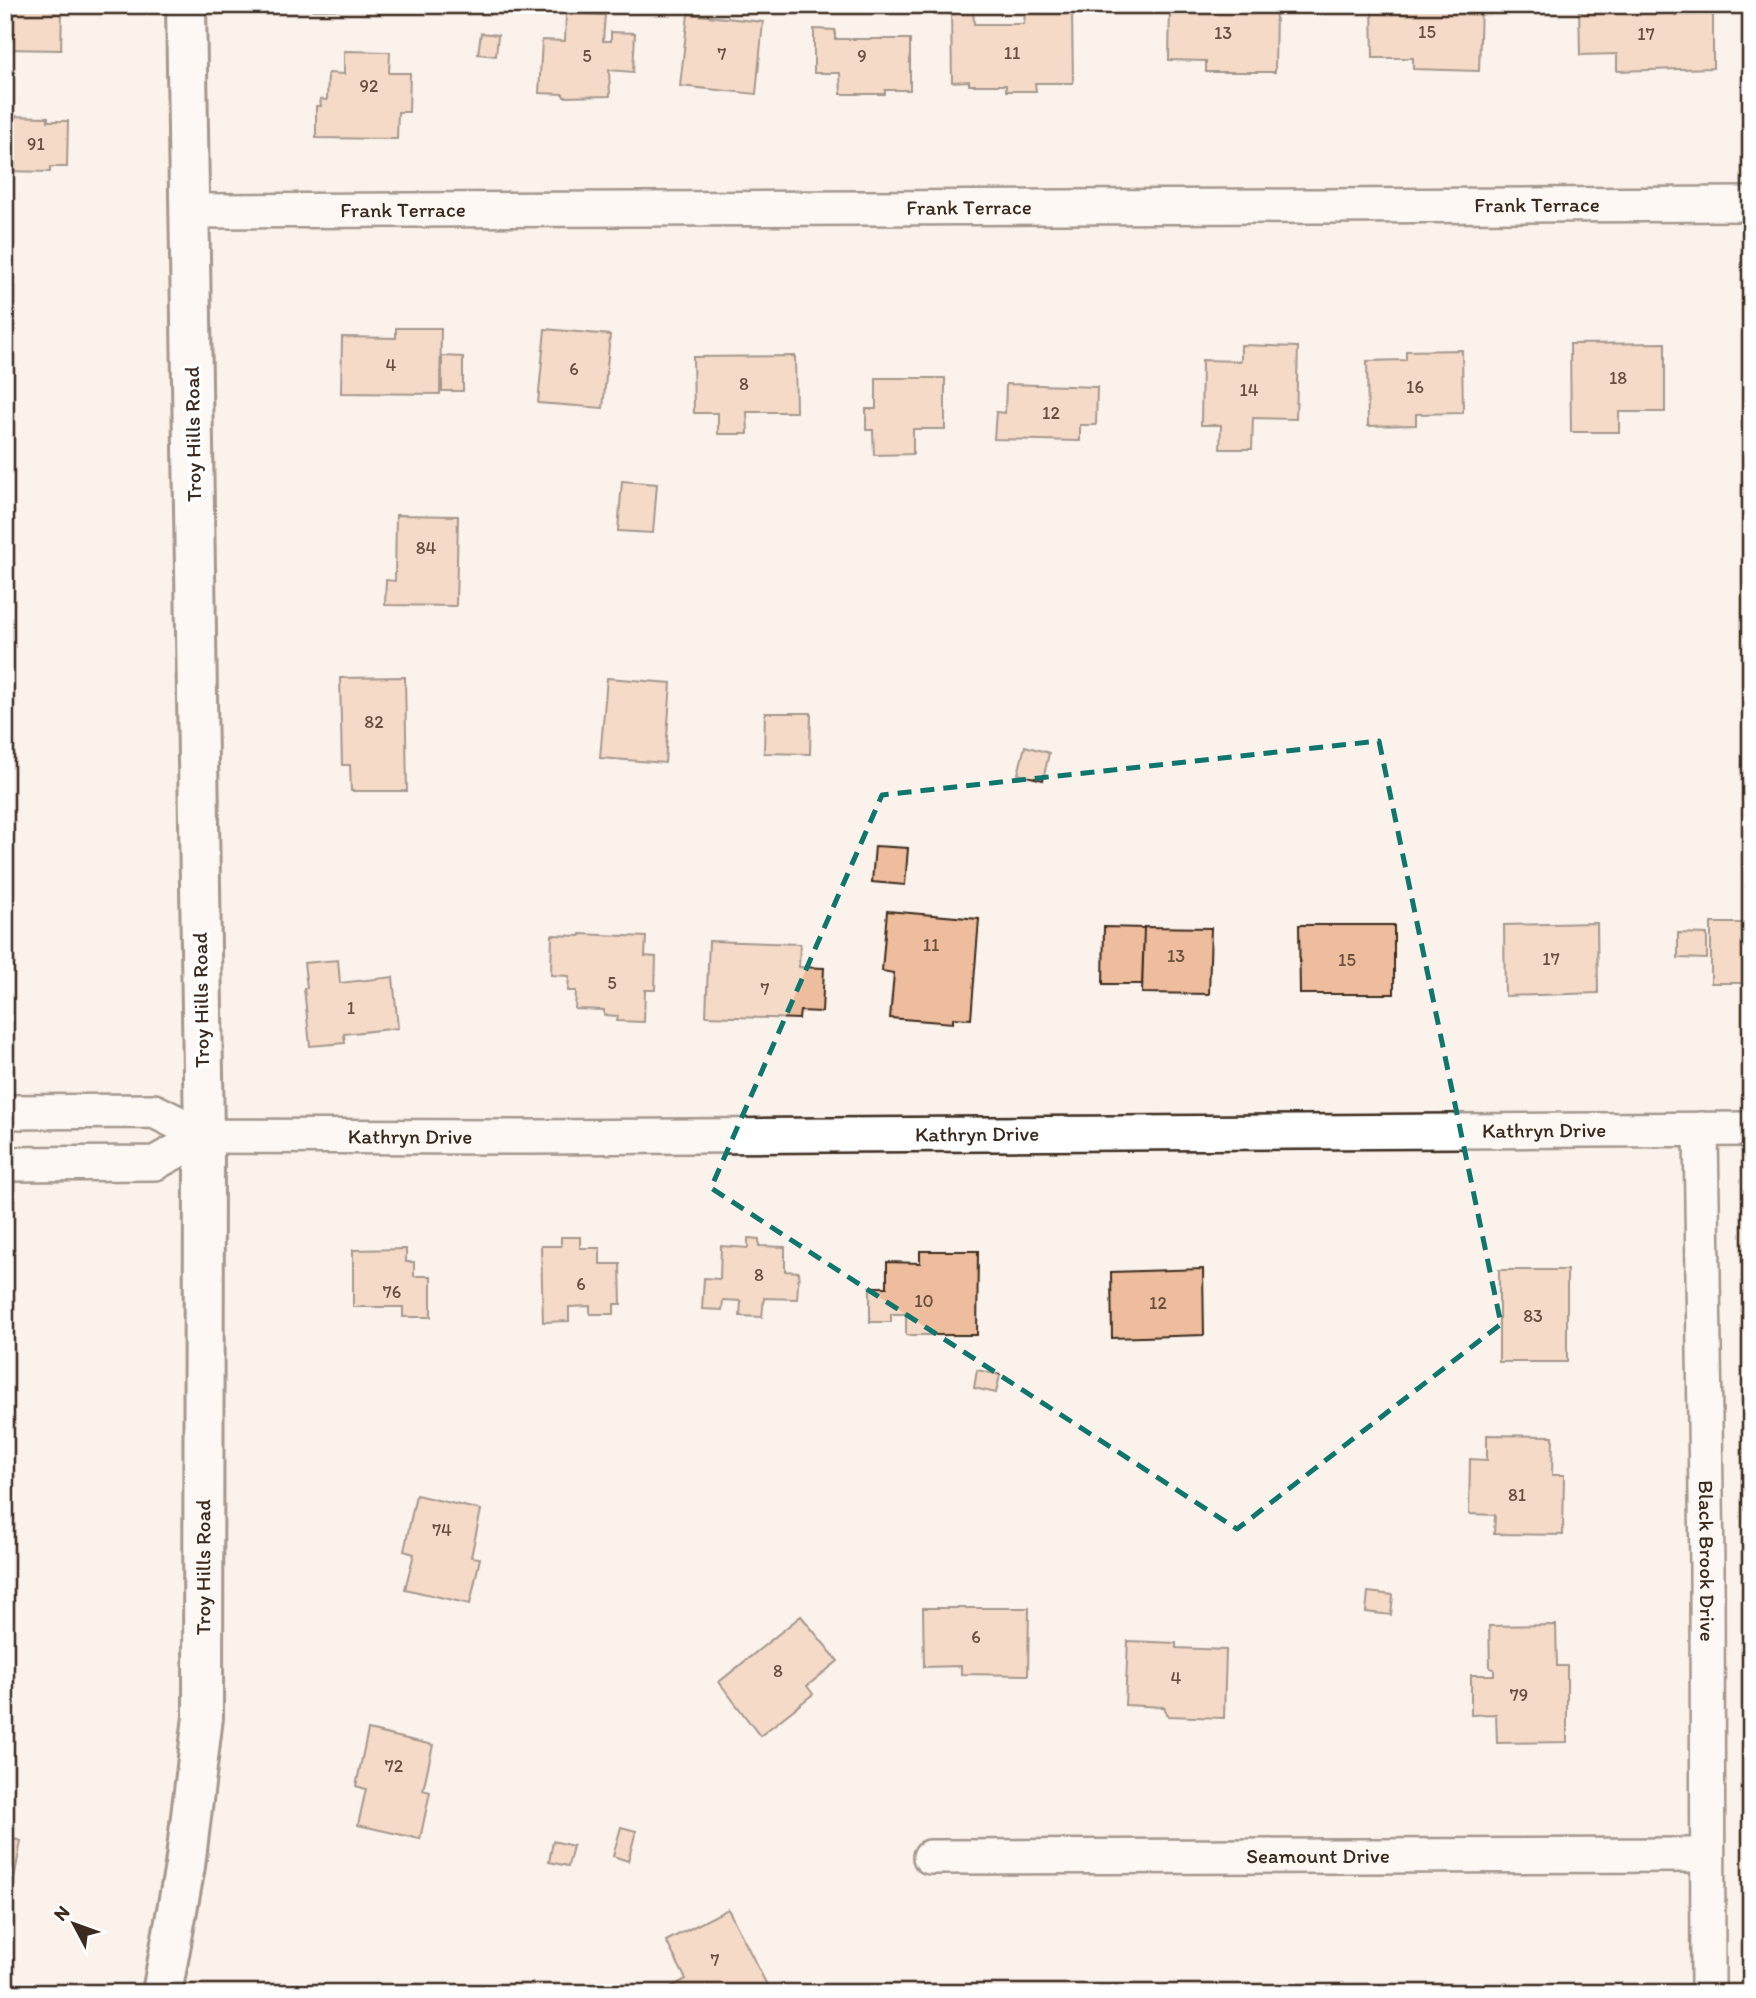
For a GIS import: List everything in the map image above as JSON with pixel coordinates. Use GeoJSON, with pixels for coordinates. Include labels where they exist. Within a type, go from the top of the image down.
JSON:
{"type":"FeatureCollection","features":[{"type":"Feature","properties":{"kind":"main road","name":"Troy Hills Road"},"geometry":{"type":"LineString","coordinates":[[162,1993],[185,1866],[203,1717],[204,1136],[186,5]]}},
{"type":"Feature","properties":{"kind":"street","name":"Frank Terrace"},"geometry":{"type":"LineString","coordinates":[[189,211],[1351,208],[1751,204]]}},
{"type":"Feature","properties":{"kind":"street"},"geometry":{"type":"LineString","coordinates":[[5,1112],[154,1111],[204,1136]]}},
{"type":"Feature","properties":{"kind":"street","name":"Black Brook Drive"},"geometry":{"type":"LineString","coordinates":[[1701,1129],[1707,1568],[1708,1993]]}},
{"type":"Feature","properties":{"kind":"street","name":"Kathryn Drive"},"geometry":{"type":"LineString","coordinates":[[204,1136],[531,1137],[1751,1129]]}},
{"type":"Feature","properties":{"kind":"street"},"geometry":{"type":"LineString","coordinates":[[5,1164],[155,1163],[204,1136]]}},
{"type":"Feature","properties":{"kind":"street","name":"Seamount Drive"},"geometry":{"type":"LineString","coordinates":[[930,1857],[1707,1855]]}},
{"type":"Feature","properties":{"kind":"highlighted area"},"geometry":{"type":"Polygon","coordinates":[[[1379,741],[1501,1324],[1237,1529],[711,1188],[882,795],[1379,741]]]}},
{"type":"Feature","properties":{"kind":"building"},"geometry":{"type":"Polygon","coordinates":[[[5,5],[49,5],[49,10],[62,10],[61,50],[5,49],[5,5]]]}},
{"type":"Feature","properties":{"kind":"building"},"geometry":{"type":"Polygon","coordinates":[[[313,5],[362,5],[362,9],[313,10],[313,5]]]}},
{"type":"Feature","properties":{"kind":"building"},"geometry":{"type":"Polygon","coordinates":[[[1170,5],[1276,5],[1275,72],[1206,72],[1206,61],[1169,60],[1170,5]]]}},
{"type":"Feature","properties":{"kind":"building"},"geometry":{"type":"Polygon","coordinates":[[[1372,5],[1481,5],[1479,71],[1413,69],[1413,58],[1373,58],[1372,5]]]}},
{"type":"Feature","properties":{"kind":"building"},"geometry":{"type":"Polygon","coordinates":[[[1579,5],[1675,5],[1675,15],[1713,14],[1713,68],[1617,71],[1617,54],[1580,55],[1579,5]]]}},
{"type":"Feature","properties":{"kind":"building"},"geometry":{"type":"Polygon","coordinates":[[[951,8],[973,8],[974,24],[1024,24],[1025,12],[1072,12],[1073,83],[1035,83],[1036,91],[1006,91],[1006,85],[952,82],[951,8]]]}},
{"type":"Feature","properties":{"kind":"building"},"geometry":{"type":"Polygon","coordinates":[[[566,13],[605,15],[603,41],[611,41],[611,32],[635,33],[633,72],[609,70],[610,96],[564,97],[563,94],[539,93],[542,40],[565,41],[566,13]]]}},
{"type":"Feature","properties":{"kind":"building"},"geometry":{"type":"Polygon","coordinates":[[[688,14],[763,22],[756,94],[680,86],[688,14]]]}},
{"type":"Feature","properties":{"kind":"building"},"geometry":{"type":"Polygon","coordinates":[[[814,29],[835,30],[835,39],[910,39],[910,90],[885,90],[885,94],[841,94],[840,73],[814,73],[814,29]]]}},
{"type":"Feature","properties":{"kind":"building"},"geometry":{"type":"Polygon","coordinates":[[[481,33],[498,35],[496,56],[478,54],[481,33]]]}},
{"type":"Feature","properties":{"kind":"building"},"geometry":{"type":"Polygon","coordinates":[[[344,51],[390,52],[389,73],[410,73],[409,112],[398,112],[397,139],[316,138],[316,106],[321,106],[320,99],[327,100],[328,73],[344,74],[344,51]]]}},
{"type":"Feature","properties":{"kind":"building"},"geometry":{"type":"Polygon","coordinates":[[[5,116],[48,117],[48,121],[68,121],[67,167],[50,167],[50,172],[5,171],[5,116]]]}},
{"type":"Feature","properties":{"kind":"building"},"geometry":{"type":"Polygon","coordinates":[[[396,328],[441,328],[440,394],[341,393],[342,337],[396,338],[396,328]]]}},
{"type":"Feature","properties":{"kind":"building"},"geometry":{"type":"Polygon","coordinates":[[[545,329],[610,335],[603,408],[538,403],[545,329]]]}},
{"type":"Feature","properties":{"kind":"building"},"geometry":{"type":"Polygon","coordinates":[[[1665,343],[1665,412],[1619,412],[1619,432],[1571,432],[1570,344],[1665,343]]]}},
{"type":"Feature","properties":{"kind":"building"},"geometry":{"type":"Polygon","coordinates":[[[1241,345],[1298,347],[1296,419],[1253,418],[1252,449],[1220,449],[1221,425],[1201,425],[1202,360],[1241,361],[1241,345]]]}},
{"type":"Feature","properties":{"kind":"building"},"geometry":{"type":"Polygon","coordinates":[[[1462,350],[1463,413],[1416,414],[1416,425],[1368,426],[1367,361],[1406,360],[1406,351],[1462,350]]]}},
{"type":"Feature","properties":{"kind":"building"},"geometry":{"type":"Polygon","coordinates":[[[442,356],[463,357],[463,391],[442,391],[442,356]]]}},
{"type":"Feature","properties":{"kind":"building"},"geometry":{"type":"Polygon","coordinates":[[[795,356],[796,412],[747,412],[748,434],[718,434],[718,413],[694,413],[693,357],[795,356]]]}},
{"type":"Feature","properties":{"kind":"building"},"geometry":{"type":"Polygon","coordinates":[[[876,378],[945,378],[945,429],[913,429],[913,454],[874,455],[873,430],[866,430],[866,409],[876,409],[876,378]]]}},
{"type":"Feature","properties":{"kind":"building"},"geometry":{"type":"Polygon","coordinates":[[[1006,384],[1097,387],[1096,425],[1080,425],[1080,441],[994,439],[996,412],[1005,413],[1006,384]]]}},
{"type":"Feature","properties":{"kind":"building"},"geometry":{"type":"Polygon","coordinates":[[[622,481],[657,484],[653,533],[618,531],[622,481]]]}},
{"type":"Feature","properties":{"kind":"building"},"geometry":{"type":"Polygon","coordinates":[[[396,515],[458,516],[456,606],[385,605],[386,580],[395,581],[396,515]]]}},
{"type":"Feature","properties":{"kind":"building"},"geometry":{"type":"Polygon","coordinates":[[[405,677],[407,791],[351,791],[350,765],[342,765],[340,678],[405,677]]]}},
{"type":"Feature","properties":{"kind":"building"},"geometry":{"type":"Polygon","coordinates":[[[607,678],[671,683],[665,763],[600,758],[607,678]]]}},
{"type":"Feature","properties":{"kind":"building"},"geometry":{"type":"Polygon","coordinates":[[[765,713],[811,713],[810,754],[764,753],[765,713]]]}},
{"type":"Feature","properties":{"kind":"building"},"geometry":{"type":"Polygon","coordinates":[[[1025,746],[1049,753],[1043,780],[1018,774],[1025,746]]]}},
{"type":"Feature","properties":{"kind":"building"},"geometry":{"type":"Polygon","coordinates":[[[875,846],[908,848],[905,885],[872,882],[875,846]]]}},
{"type":"Feature","properties":{"kind":"building"},"geometry":{"type":"Polygon","coordinates":[[[887,911],[979,919],[971,1019],[953,1018],[953,1023],[890,1018],[894,973],[882,971],[887,911]]]}},
{"type":"Feature","properties":{"kind":"building"},"geometry":{"type":"Polygon","coordinates":[[[1597,923],[1598,993],[1505,996],[1504,925],[1597,923]]]}},
{"type":"Feature","properties":{"kind":"building"},"geometry":{"type":"Polygon","coordinates":[[[1711,923],[1751,923],[1751,994],[1748,994],[1747,983],[1711,983],[1711,923]]]}},
{"type":"Feature","properties":{"kind":"building"},"geometry":{"type":"Polygon","coordinates":[[[1299,925],[1394,925],[1394,994],[1300,994],[1299,925]]]}},
{"type":"Feature","properties":{"kind":"building"},"geometry":{"type":"Polygon","coordinates":[[[1104,927],[1144,928],[1142,984],[1103,984],[1104,927]]]}},
{"type":"Feature","properties":{"kind":"building"},"geometry":{"type":"Polygon","coordinates":[[[1144,927],[1211,928],[1209,994],[1142,993],[1144,927]]]}},
{"type":"Feature","properties":{"kind":"building"},"geometry":{"type":"Polygon","coordinates":[[[1678,933],[1707,934],[1707,959],[1678,958],[1678,933]]]}},
{"type":"Feature","properties":{"kind":"building"},"geometry":{"type":"Polygon","coordinates":[[[552,935],[646,937],[645,956],[656,957],[655,990],[645,990],[644,1022],[617,1021],[618,1016],[604,1015],[604,1010],[575,1009],[576,991],[568,991],[569,976],[551,975],[552,935]]]}},
{"type":"Feature","properties":{"kind":"building"},"geometry":{"type":"Polygon","coordinates":[[[709,941],[800,944],[799,967],[824,968],[822,1012],[800,1011],[799,1019],[706,1016],[709,941]]]}},
{"type":"Feature","properties":{"kind":"building"},"geometry":{"type":"Polygon","coordinates":[[[338,960],[340,983],[393,977],[398,1028],[344,1034],[345,1043],[310,1046],[304,963],[338,960]]]}},
{"type":"Feature","properties":{"kind":"building"},"geometry":{"type":"Polygon","coordinates":[[[561,1237],[580,1237],[580,1248],[600,1248],[600,1264],[620,1264],[621,1304],[614,1304],[614,1314],[590,1314],[590,1306],[569,1307],[569,1321],[543,1322],[541,1246],[561,1246],[561,1237]]]}},
{"type":"Feature","properties":{"kind":"building"},"geometry":{"type":"Polygon","coordinates":[[[748,1238],[759,1239],[759,1246],[785,1247],[785,1271],[799,1272],[797,1299],[764,1298],[762,1317],[740,1316],[741,1301],[723,1300],[722,1310],[702,1309],[704,1278],[720,1279],[721,1246],[748,1248],[748,1238]]]}},
{"type":"Feature","properties":{"kind":"building"},"geometry":{"type":"Polygon","coordinates":[[[406,1249],[406,1262],[414,1262],[414,1276],[431,1276],[431,1317],[403,1317],[403,1307],[353,1307],[353,1250],[406,1249]]]}},
{"type":"Feature","properties":{"kind":"building"},"geometry":{"type":"Polygon","coordinates":[[[920,1251],[978,1251],[977,1335],[906,1335],[906,1314],[891,1314],[891,1322],[870,1322],[870,1287],[887,1287],[887,1262],[920,1263],[920,1251]]]}},
{"type":"Feature","properties":{"kind":"building"},"geometry":{"type":"Polygon","coordinates":[[[1203,1269],[1204,1335],[1112,1338],[1111,1272],[1203,1269]]]}},
{"type":"Feature","properties":{"kind":"building"},"geometry":{"type":"Polygon","coordinates":[[[1499,1270],[1567,1270],[1567,1362],[1499,1362],[1499,1270]]]}},
{"type":"Feature","properties":{"kind":"building"},"geometry":{"type":"Polygon","coordinates":[[[977,1370],[1000,1375],[996,1393],[974,1388],[977,1370]]]}},
{"type":"Feature","properties":{"kind":"building"},"geometry":{"type":"Polygon","coordinates":[[[1487,1435],[1553,1436],[1552,1475],[1564,1475],[1563,1535],[1494,1534],[1495,1515],[1469,1514],[1470,1459],[1487,1460],[1487,1435]]]}},
{"type":"Feature","properties":{"kind":"building"},"geometry":{"type":"Polygon","coordinates":[[[416,1495],[481,1510],[471,1557],[480,1558],[470,1604],[405,1589],[414,1554],[404,1551],[416,1495]]]}},
{"type":"Feature","properties":{"kind":"building"},"geometry":{"type":"Polygon","coordinates":[[[1368,1592],[1393,1595],[1391,1615],[1366,1612],[1368,1592]]]}},
{"type":"Feature","properties":{"kind":"building"},"geometry":{"type":"Polygon","coordinates":[[[923,1608],[1029,1608],[1028,1675],[961,1674],[961,1666],[924,1667],[923,1608]]]}},
{"type":"Feature","properties":{"kind":"building"},"geometry":{"type":"Polygon","coordinates":[[[801,1616],[838,1661],[807,1686],[813,1694],[760,1736],[719,1682],[801,1616]]]}},
{"type":"Feature","properties":{"kind":"building"},"geometry":{"type":"Polygon","coordinates":[[[1556,1625],[1557,1666],[1567,1666],[1567,1742],[1497,1743],[1496,1714],[1471,1715],[1471,1675],[1494,1675],[1494,1669],[1490,1668],[1489,1626],[1556,1625]]]}},
{"type":"Feature","properties":{"kind":"building"},"geometry":{"type":"Polygon","coordinates":[[[1128,1641],[1176,1643],[1176,1648],[1226,1650],[1224,1718],[1168,1716],[1164,1707],[1125,1705],[1128,1641]]]}},
{"type":"Feature","properties":{"kind":"building"},"geometry":{"type":"Polygon","coordinates":[[[368,1730],[433,1745],[423,1790],[430,1792],[420,1839],[358,1825],[366,1789],[356,1786],[368,1730]]]}},
{"type":"Feature","properties":{"kind":"building"},"geometry":{"type":"Polygon","coordinates":[[[5,1822],[13,1823],[10,1838],[21,1841],[13,1885],[5,1883],[5,1822]]]}},
{"type":"Feature","properties":{"kind":"building"},"geometry":{"type":"Polygon","coordinates":[[[621,1827],[636,1831],[628,1861],[613,1856],[621,1827]]]}},
{"type":"Feature","properties":{"kind":"building"},"geometry":{"type":"Polygon","coordinates":[[[553,1841],[573,1846],[568,1866],[549,1862],[553,1841]]]}},
{"type":"Feature","properties":{"kind":"building"},"geometry":{"type":"Polygon","coordinates":[[[728,1909],[770,1991],[660,1993],[686,1979],[666,1941],[728,1909]]]}},
{"type":"Feature","properties":{"kind":"building"},"geometry":{"type":"Polygon","coordinates":[[[417,1984],[452,1993],[415,1993],[417,1984]]]}}]}
